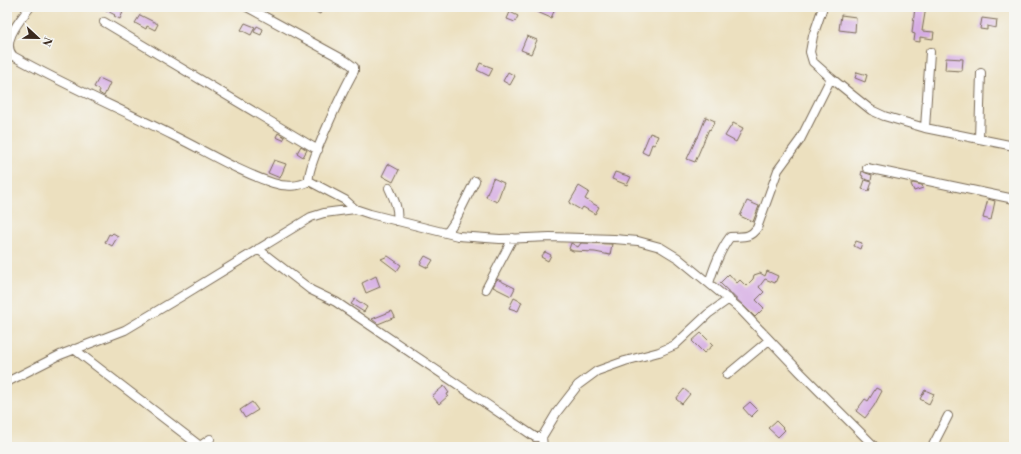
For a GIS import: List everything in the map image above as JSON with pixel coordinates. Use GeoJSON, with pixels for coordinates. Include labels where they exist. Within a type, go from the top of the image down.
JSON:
{"type":"FeatureCollection","features":[{"type":"Feature","properties":{"kind":"street"},"geometry":{"type":"LineString","coordinates":[[30,7],[12,33],[8,43],[10,52],[14,56],[47,75],[176,136],[240,169],[274,183],[291,186],[303,184],[309,181]]}},
{"type":"Feature","properties":{"kind":"street"},"geometry":{"type":"LineString","coordinates":[[247,7],[346,61],[354,68],[309,172],[309,181]]}},
{"type":"Feature","properties":{"kind":"street"},"geometry":{"type":"LineString","coordinates":[[823,7],[813,36],[810,52],[813,62],[871,110],[884,116],[925,128],[1014,146]]}},
{"type":"Feature","properties":{"kind":"street"},"geometry":{"type":"LineString","coordinates":[[104,22],[318,150]]}},
{"type":"Feature","properties":{"kind":"street"},"geometry":{"type":"LineString","coordinates":[[925,128],[930,52]]}},
{"type":"Feature","properties":{"kind":"street"},"geometry":{"type":"LineString","coordinates":[[979,139],[981,73]]}},
{"type":"Feature","properties":{"kind":"street"},"geometry":{"type":"LineString","coordinates":[[709,283],[719,257],[730,237],[748,236],[757,228],[778,170],[800,140],[831,78]]}},
{"type":"Feature","properties":{"kind":"street"},"geometry":{"type":"LineString","coordinates":[[867,168],[1014,199]]}},
{"type":"Feature","properties":{"kind":"street"},"geometry":{"type":"LineString","coordinates":[[309,181],[345,200],[354,209]]}},
{"type":"Feature","properties":{"kind":"street"},"geometry":{"type":"LineString","coordinates":[[447,233],[455,221],[475,181]]}},
{"type":"Feature","properties":{"kind":"street"},"geometry":{"type":"LineString","coordinates":[[389,188],[394,202],[398,207],[397,221]]}},
{"type":"Feature","properties":{"kind":"street"},"geometry":{"type":"LineString","coordinates":[[8,380],[60,355],[124,330],[311,217],[329,212],[354,209],[447,233],[475,238],[614,239],[638,241],[660,247],[678,258],[740,309],[875,447]]}},
{"type":"Feature","properties":{"kind":"street"},"geometry":{"type":"LineString","coordinates":[[486,289],[513,238]]}},
{"type":"Feature","properties":{"kind":"street"},"geometry":{"type":"LineString","coordinates":[[258,249],[311,290],[336,302],[535,437],[542,437]]}},
{"type":"Feature","properties":{"kind":"street"},"geometry":{"type":"LineString","coordinates":[[543,447],[542,437],[557,412],[578,385],[597,371],[625,361],[659,352],[675,345],[708,314],[729,299]]}},
{"type":"Feature","properties":{"kind":"street"},"geometry":{"type":"LineString","coordinates":[[727,375],[769,340]]}},
{"type":"Feature","properties":{"kind":"street"},"geometry":{"type":"LineString","coordinates":[[74,349],[200,446],[210,439]]}},
{"type":"Feature","properties":{"kind":"street"},"geometry":{"type":"LineString","coordinates":[[932,447],[948,416]]}},
{"type":"Feature","properties":{"kind":"building"},"geometry":{"type":"Polygon","coordinates":[[[100,7],[114,7],[123,12],[120,19],[100,7]]]}},
{"type":"Feature","properties":{"kind":"building"},"geometry":{"type":"Polygon","coordinates":[[[305,7],[323,7],[320,14],[305,7]]]}},
{"type":"Feature","properties":{"kind":"building"},"geometry":{"type":"Polygon","coordinates":[[[526,7],[556,7],[551,18],[526,7]]]}},
{"type":"Feature","properties":{"kind":"building"},"geometry":{"type":"Polygon","coordinates":[[[915,7],[926,7],[922,31],[934,32],[933,39],[920,37],[920,42],[914,41],[915,34],[912,33],[915,7]]]}},
{"type":"Feature","properties":{"kind":"building"},"geometry":{"type":"Polygon","coordinates":[[[510,12],[518,16],[515,22],[507,19],[510,12]]]}},
{"type":"Feature","properties":{"kind":"building"},"geometry":{"type":"Polygon","coordinates":[[[140,15],[158,24],[155,30],[147,26],[146,29],[135,23],[140,15]]]}},
{"type":"Feature","properties":{"kind":"building"},"geometry":{"type":"Polygon","coordinates":[[[841,15],[856,17],[855,32],[839,30],[841,15]]]}},
{"type":"Feature","properties":{"kind":"building"},"geometry":{"type":"Polygon","coordinates":[[[982,18],[997,20],[996,28],[987,26],[987,30],[980,29],[982,18]]]}},
{"type":"Feature","properties":{"kind":"building"},"geometry":{"type":"Polygon","coordinates":[[[245,23],[255,27],[251,35],[241,30],[245,23]]]}},
{"type":"Feature","properties":{"kind":"building"},"geometry":{"type":"Polygon","coordinates":[[[257,26],[263,29],[261,35],[254,32],[257,26]]]}},
{"type":"Feature","properties":{"kind":"building"},"geometry":{"type":"Polygon","coordinates":[[[527,36],[537,40],[531,54],[521,50],[527,36]]]}},
{"type":"Feature","properties":{"kind":"building"},"geometry":{"type":"Polygon","coordinates":[[[946,58],[963,59],[962,71],[945,70],[946,58]]]}},
{"type":"Feature","properties":{"kind":"building"},"geometry":{"type":"Polygon","coordinates":[[[480,63],[493,68],[489,76],[477,70],[480,63]]]}},
{"type":"Feature","properties":{"kind":"building"},"geometry":{"type":"Polygon","coordinates":[[[508,72],[515,76],[510,85],[503,81],[508,72]]]}},
{"type":"Feature","properties":{"kind":"building"},"geometry":{"type":"Polygon","coordinates":[[[857,72],[867,75],[865,82],[855,78],[857,72]]]}},
{"type":"Feature","properties":{"kind":"building"},"geometry":{"type":"Polygon","coordinates":[[[99,78],[110,83],[104,96],[99,93],[100,90],[94,87],[99,78]]]}},
{"type":"Feature","properties":{"kind":"building"},"geometry":{"type":"Polygon","coordinates":[[[706,117],[715,121],[710,130],[709,129],[695,162],[687,159],[706,117]]]}},
{"type":"Feature","properties":{"kind":"building"},"geometry":{"type":"Polygon","coordinates":[[[733,123],[743,128],[736,142],[725,136],[733,123]]]}},
{"type":"Feature","properties":{"kind":"building"},"geometry":{"type":"Polygon","coordinates":[[[278,133],[285,137],[283,140],[276,137],[278,133]]]}},
{"type":"Feature","properties":{"kind":"building"},"geometry":{"type":"Polygon","coordinates":[[[650,133],[658,136],[654,145],[652,144],[648,155],[642,152],[650,133]]]}},
{"type":"Feature","properties":{"kind":"building"},"geometry":{"type":"Polygon","coordinates":[[[301,146],[307,150],[303,157],[297,153],[301,146]]]}},
{"type":"Feature","properties":{"kind":"building"},"geometry":{"type":"Polygon","coordinates":[[[274,160],[286,164],[280,178],[268,173],[274,160]]]}},
{"type":"Feature","properties":{"kind":"building"},"geometry":{"type":"Polygon","coordinates":[[[388,164],[399,170],[393,182],[382,176],[388,164]]]}},
{"type":"Feature","properties":{"kind":"building"},"geometry":{"type":"Polygon","coordinates":[[[862,171],[872,175],[871,181],[862,178],[862,171]]]}},
{"type":"Feature","properties":{"kind":"building"},"geometry":{"type":"Polygon","coordinates":[[[615,172],[631,177],[627,185],[612,179],[615,172]]]}},
{"type":"Feature","properties":{"kind":"building"},"geometry":{"type":"Polygon","coordinates":[[[493,178],[504,183],[497,202],[486,197],[493,178]]]}},
{"type":"Feature","properties":{"kind":"building"},"geometry":{"type":"Polygon","coordinates":[[[865,180],[872,182],[869,191],[862,189],[865,180]]]}},
{"type":"Feature","properties":{"kind":"building"},"geometry":{"type":"Polygon","coordinates":[[[911,184],[922,185],[923,188],[914,191],[911,184]]]}},
{"type":"Feature","properties":{"kind":"building"},"geometry":{"type":"Polygon","coordinates":[[[579,186],[589,192],[585,199],[599,207],[595,214],[583,207],[581,210],[569,203],[579,186]]]}},
{"type":"Feature","properties":{"kind":"building"},"geometry":{"type":"Polygon","coordinates":[[[988,199],[995,201],[991,220],[983,218],[988,199]]]}},
{"type":"Feature","properties":{"kind":"building"},"geometry":{"type":"Polygon","coordinates":[[[747,201],[759,206],[753,222],[740,216],[747,201]]]}},
{"type":"Feature","properties":{"kind":"building"},"geometry":{"type":"Polygon","coordinates":[[[113,233],[118,236],[112,246],[105,242],[109,234],[111,235],[113,233]]]}},
{"type":"Feature","properties":{"kind":"building"},"geometry":{"type":"Polygon","coordinates":[[[856,241],[862,243],[860,249],[854,246],[856,241]]]}},
{"type":"Feature","properties":{"kind":"building"},"geometry":{"type":"Polygon","coordinates":[[[571,243],[578,247],[581,243],[612,244],[610,255],[595,252],[573,251],[569,249],[571,243]]]}},
{"type":"Feature","properties":{"kind":"building"},"geometry":{"type":"Polygon","coordinates":[[[545,252],[551,255],[548,261],[541,257],[545,252]]]}},
{"type":"Feature","properties":{"kind":"building"},"geometry":{"type":"Polygon","coordinates":[[[388,256],[401,265],[397,271],[381,259],[388,256]]]}},
{"type":"Feature","properties":{"kind":"building"},"geometry":{"type":"Polygon","coordinates":[[[425,256],[433,260],[428,268],[420,264],[425,256]]]}},
{"type":"Feature","properties":{"kind":"building"},"geometry":{"type":"Polygon","coordinates":[[[767,271],[778,276],[775,283],[765,279],[759,287],[764,292],[756,300],[764,308],[755,317],[720,283],[729,274],[737,283],[740,280],[746,286],[753,279],[754,275],[760,273],[765,276],[767,271]]]}},
{"type":"Feature","properties":{"kind":"building"},"geometry":{"type":"Polygon","coordinates":[[[376,276],[380,287],[366,293],[362,283],[376,276]]]}},
{"type":"Feature","properties":{"kind":"building"},"geometry":{"type":"Polygon","coordinates":[[[497,279],[515,288],[511,296],[493,287],[497,279]]]}},
{"type":"Feature","properties":{"kind":"building"},"geometry":{"type":"Polygon","coordinates":[[[514,298],[522,302],[518,311],[509,308],[514,298]]]}},
{"type":"Feature","properties":{"kind":"building"},"geometry":{"type":"Polygon","coordinates":[[[355,299],[367,307],[364,312],[351,304],[355,299]]]}},
{"type":"Feature","properties":{"kind":"building"},"geometry":{"type":"Polygon","coordinates":[[[392,311],[395,317],[378,324],[372,319],[392,311]]]}},
{"type":"Feature","properties":{"kind":"building"},"geometry":{"type":"Polygon","coordinates":[[[701,333],[713,345],[704,353],[692,341],[701,333]]]}},
{"type":"Feature","properties":{"kind":"building"},"geometry":{"type":"Polygon","coordinates":[[[444,386],[449,393],[447,394],[448,396],[439,404],[432,396],[444,386]]]}},
{"type":"Feature","properties":{"kind":"building"},"geometry":{"type":"Polygon","coordinates":[[[876,388],[882,391],[874,406],[865,418],[856,411],[865,399],[868,401],[876,388]]]}},
{"type":"Feature","properties":{"kind":"building"},"geometry":{"type":"Polygon","coordinates":[[[684,389],[690,394],[682,404],[676,399],[684,389]]]}},
{"type":"Feature","properties":{"kind":"building"},"geometry":{"type":"Polygon","coordinates":[[[925,390],[934,394],[929,404],[920,399],[925,390]]]}},
{"type":"Feature","properties":{"kind":"building"},"geometry":{"type":"Polygon","coordinates":[[[252,402],[258,410],[245,418],[240,410],[252,402]]]}},
{"type":"Feature","properties":{"kind":"building"},"geometry":{"type":"Polygon","coordinates":[[[750,402],[758,410],[751,417],[743,408],[750,402]]]}},
{"type":"Feature","properties":{"kind":"building"},"geometry":{"type":"Polygon","coordinates":[[[776,421],[785,430],[778,437],[768,428],[776,421]]]}}]}
